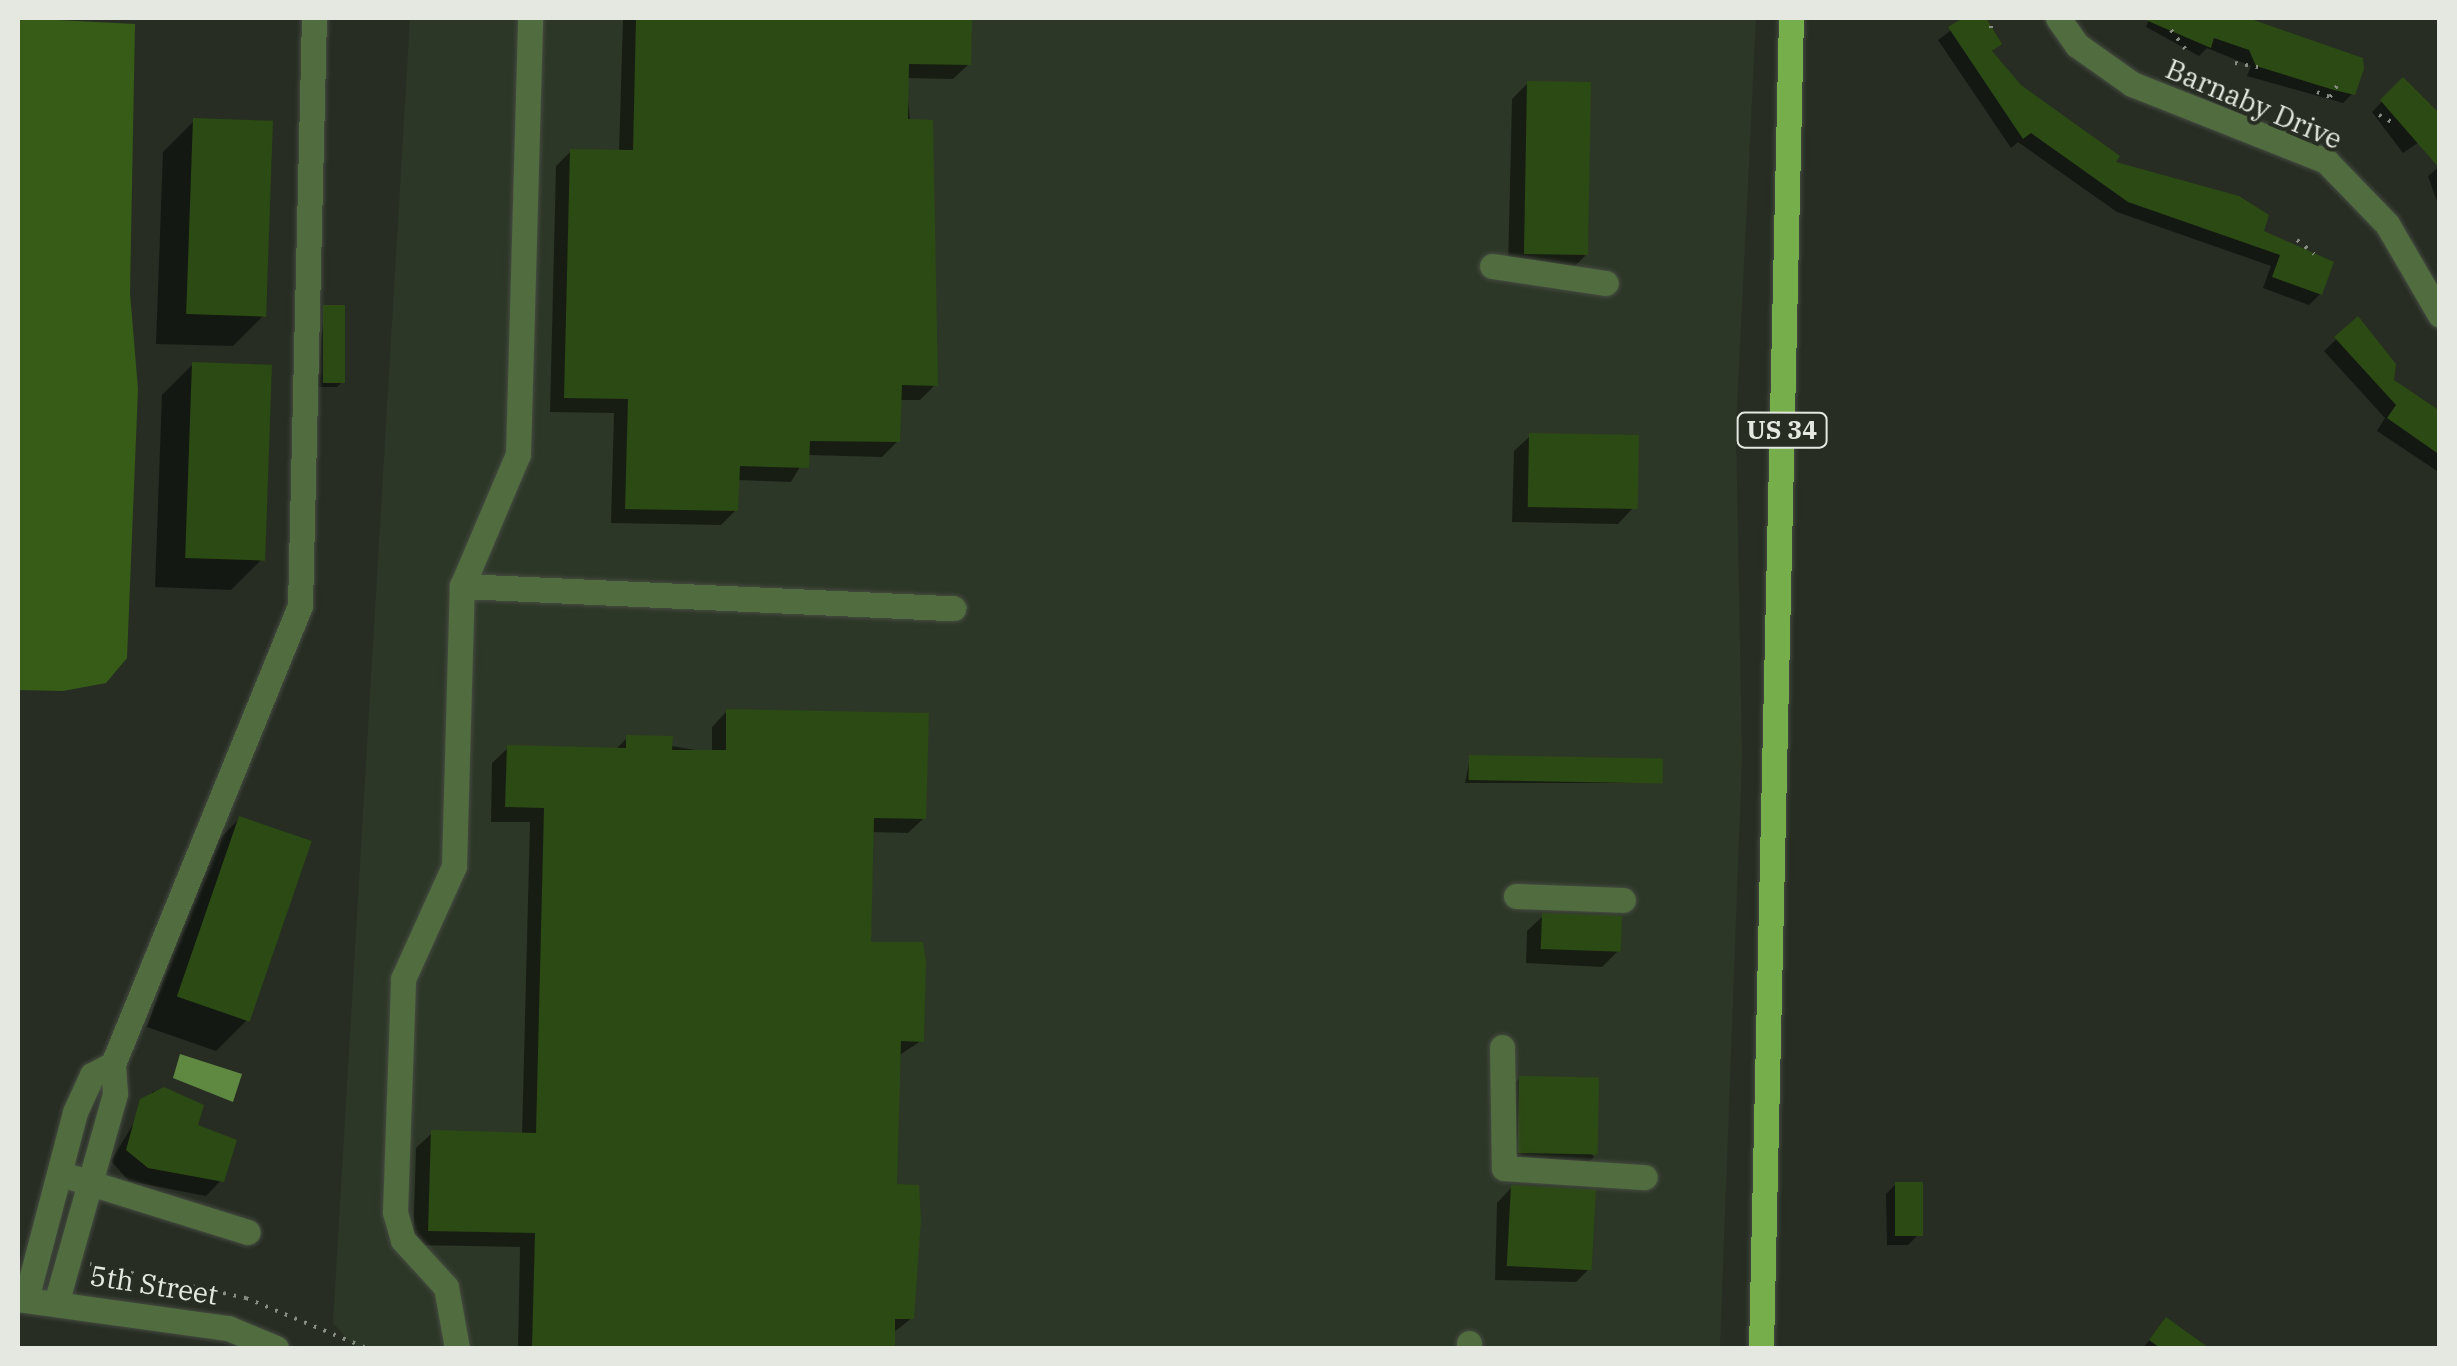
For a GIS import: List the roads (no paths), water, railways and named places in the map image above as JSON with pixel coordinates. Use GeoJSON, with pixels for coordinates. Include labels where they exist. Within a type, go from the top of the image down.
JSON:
{"type":"FeatureCollection","features":[{"type":"Feature","properties":{"kind":"main road","name":"US 34"},"geometry":{"type":"LineString","coordinates":[[1761,1348],[1791,18]]}},
{"type":"Feature","properties":{"kind":"street"},"geometry":{"type":"LineString","coordinates":[[56,1300],[103,1134],[114,1064],[300,606],[314,18]]}},
{"type":"Feature","properties":{"kind":"street"},"geometry":{"type":"LineString","coordinates":[[457,1348],[446,1287],[403,1240],[395,1212],[403,979],[454,866],[462,586],[518,454],[530,18]]}},
{"type":"Feature","properties":{"kind":"street","name":"Barnaby Drive"},"geometry":{"type":"LineString","coordinates":[[2058,18],[2077,46],[2132,84],[2326,161],[2387,224],[2440,314]]}},
{"type":"Feature","properties":{"kind":"street"},"geometry":{"type":"LineString","coordinates":[[1492,266],[1606,283]]}},
{"type":"Feature","properties":{"kind":"street"},"geometry":{"type":"LineString","coordinates":[[462,586],[954,608]]}},
{"type":"Feature","properties":{"kind":"street"},"geometry":{"type":"LineString","coordinates":[[1516,896],[1623,900]]}},
{"type":"Feature","properties":{"kind":"street"},"geometry":{"type":"LineString","coordinates":[[1502,1047],[1504,1168],[1645,1177]]}},
{"type":"Feature","properties":{"kind":"street"},"geometry":{"type":"LineString","coordinates":[[22,1299],[54,1172],[71,1124],[92,1076],[114,1064]]}},
{"type":"Feature","properties":{"kind":"street"},"geometry":{"type":"LineString","coordinates":[[71,1124],[103,1134]]}},
{"type":"Feature","properties":{"kind":"street"},"geometry":{"type":"LineString","coordinates":[[54,1172],[248,1232]]}},
{"type":"Feature","properties":{"kind":"street","name":"5th Street"},"geometry":{"type":"LineString","coordinates":[[22,1299],[56,1300],[228,1328],[276,1348]]}}]}
